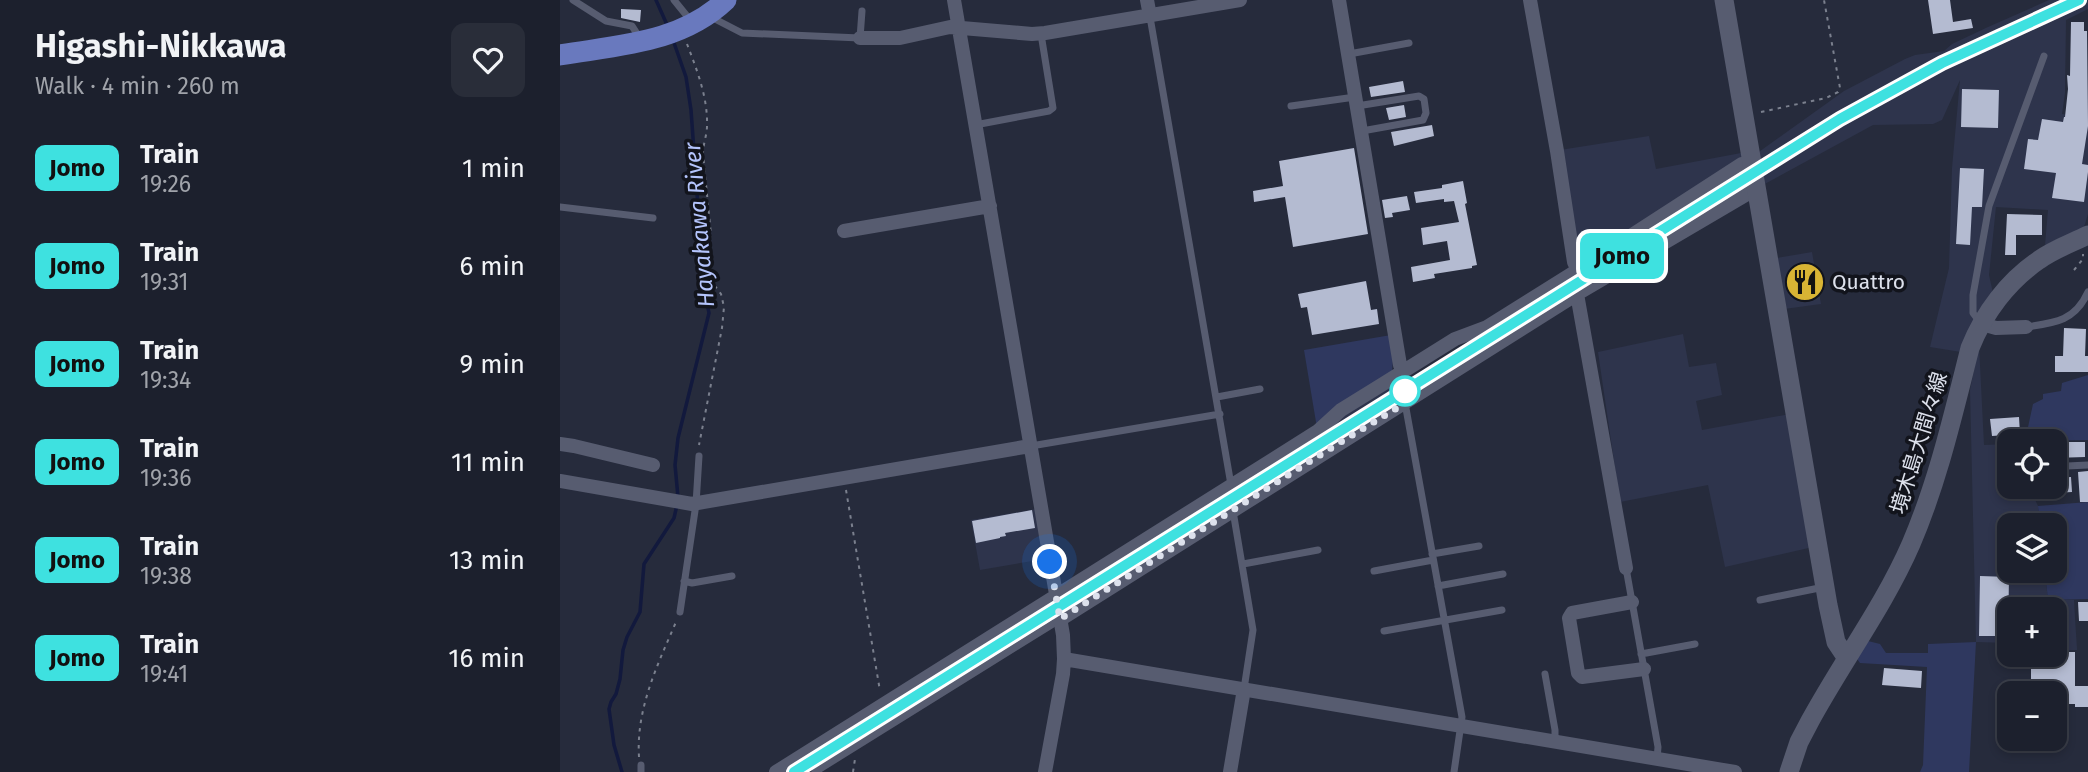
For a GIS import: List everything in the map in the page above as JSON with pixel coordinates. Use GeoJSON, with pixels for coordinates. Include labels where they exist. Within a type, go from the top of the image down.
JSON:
{"type":"FeatureCollection","features":[{"type":"Feature","properties":{"kind":"main road"},"geometry":{"type":"LineString","coordinates":[[560,55],[650,39],[691,25],[726,0]]}},
{"type":"Feature","properties":{"kind":"street"},"geometry":{"type":"LineString","coordinates":[[954,0],[1065,659],[1045,772]]}},
{"type":"Feature","properties":{"kind":"street"},"geometry":{"type":"LineString","coordinates":[[1147,0],[1150,16]]}},
{"type":"Feature","properties":{"kind":"street"},"geometry":{"type":"LineString","coordinates":[[860,38],[893,38],[950,27],[1041,34],[1240,0]]}},
{"type":"Feature","properties":{"kind":"street"},"geometry":{"type":"LineString","coordinates":[[1339,0],[1400,365],[1404,371]]}},
{"type":"Feature","properties":{"kind":"street"},"geometry":{"type":"LineString","coordinates":[[1530,0],[1574,262],[1578,270]]}},
{"type":"Feature","properties":{"kind":"street"},"geometry":{"type":"LineString","coordinates":[[1724,0],[1825,587],[1836,642],[1846,657]]}},
{"type":"Feature","properties":{"kind":"street"},"geometry":{"type":"LineString","coordinates":[[776,772],[1318,431],[1341,411],[1455,339],[1487,327],[1742,164],[1751,162]]}},
{"type":"Feature","properties":{"kind":"street"},"geometry":{"type":"LineString","coordinates":[[1060,619],[1577,294],[1756,191]]}},
{"type":"Feature","properties":{"kind":"street"},"geometry":{"type":"LineString","coordinates":[[844,231],[990,206]]}},
{"type":"Feature","properties":{"kind":"street","name":"境木島大間々線"},"geometry":{"type":"LineString","coordinates":[[1789,772],[1804,732],[1895,576],[1910,545],[1934,484],[1970,348],[1982,324],[2001,295],[2029,267],[2052,252],[2086,240]]}},
{"type":"Feature","properties":{"kind":"street"},"geometry":{"type":"LineString","coordinates":[[1577,294],[1626,568]]}},
{"type":"Feature","properties":{"kind":"street"},"geometry":{"type":"LineString","coordinates":[[1982,324],[1996,328],[2026,327]]}},
{"type":"Feature","properties":{"kind":"street"},"geometry":{"type":"LineString","coordinates":[[560,444],[653,466]]}},
{"type":"Feature","properties":{"kind":"street"},"geometry":{"type":"LineString","coordinates":[[560,481],[692,504],[1030,446]]}},
{"type":"Feature","properties":{"kind":"street"},"geometry":{"type":"LineString","coordinates":[[1632,602],[1572,613],[1569,618],[1578,673],[1582,677],[1644,669]]}},
{"type":"Feature","properties":{"kind":"street"},"geometry":{"type":"LineString","coordinates":[[1065,659],[1735,772]]}},
{"type":"Feature","properties":{"kind":"street"},"geometry":{"type":"LineString","coordinates":[[1230,772],[1244,689]]}},
{"type":"Feature","properties":{"kind":"lane"},"geometry":{"type":"LineString","coordinates":[[572,0],[606,21],[632,26],[650,39]]}},
{"type":"Feature","properties":{"kind":"lane"},"geometry":{"type":"LineString","coordinates":[[674,0],[691,25],[741,33],[860,38],[862,11]]}},
{"type":"Feature","properties":{"kind":"lane"},"geometry":{"type":"LineString","coordinates":[[1150,16],[1233,485]]}},
{"type":"Feature","properties":{"kind":"lane"},"geometry":{"type":"LineString","coordinates":[[975,125],[1054,108],[1041,34]]}},
{"type":"Feature","properties":{"kind":"lane"},"geometry":{"type":"LineString","coordinates":[[1349,54],[1409,43]]}},
{"type":"Feature","properties":{"kind":"lane"},"geometry":{"type":"LineString","coordinates":[[1982,324],[1975,318],[1972,306],[1989,206],[2044,56]]}},
{"type":"Feature","properties":{"kind":"lane"},"geometry":{"type":"LineString","coordinates":[[1291,107],[1419,96],[1424,99],[1426,113],[1423,120],[1361,131]]}},
{"type":"Feature","properties":{"kind":"lane"},"geometry":{"type":"LineString","coordinates":[[560,207],[653,218]]}},
{"type":"Feature","properties":{"kind":"lane"},"geometry":{"type":"LineString","coordinates":[[2026,327],[2066,318],[2078,309],[2088,292]]}},
{"type":"Feature","properties":{"kind":"lane"},"geometry":{"type":"LineString","coordinates":[[1217,397],[1260,389]]}},
{"type":"Feature","properties":{"kind":"lane"},"geometry":{"type":"LineString","coordinates":[[1405,403],[1462,717],[1454,772]]}},
{"type":"Feature","properties":{"kind":"lane"},"geometry":{"type":"LineString","coordinates":[[1030,446],[1220,414]]}},
{"type":"Feature","properties":{"kind":"lane"},"geometry":{"type":"LineString","coordinates":[[680,612],[699,456]]}},
{"type":"Feature","properties":{"kind":"lane"},"geometry":{"type":"LineString","coordinates":[[2067,466],[2088,465]]}},
{"type":"Feature","properties":{"kind":"lane"},"geometry":{"type":"LineString","coordinates":[[1233,511],[1253,630],[1244,689]]}},
{"type":"Feature","properties":{"kind":"lane"},"geometry":{"type":"LineString","coordinates":[[1374,571],[1479,546]]}},
{"type":"Feature","properties":{"kind":"lane"},"geometry":{"type":"LineString","coordinates":[[1243,564],[1318,550]]}},
{"type":"Feature","properties":{"kind":"lane"},"geometry":{"type":"LineString","coordinates":[[1626,568],[1658,747],[1657,759]]}},
{"type":"Feature","properties":{"kind":"lane"},"geometry":{"type":"LineString","coordinates":[[1438,586],[1503,574]]}},
{"type":"Feature","properties":{"kind":"lane"},"geometry":{"type":"LineString","coordinates":[[684,581],[692,583],[732,576]]}},
{"type":"Feature","properties":{"kind":"lane"},"geometry":{"type":"LineString","coordinates":[[1760,600],[1825,587]]}},
{"type":"Feature","properties":{"kind":"lane"},"geometry":{"type":"LineString","coordinates":[[1384,631],[1502,610]]}},
{"type":"Feature","properties":{"kind":"lane"},"geometry":{"type":"LineString","coordinates":[[816,772],[1060,619]]}},
{"type":"Feature","properties":{"kind":"lane"},"geometry":{"type":"LineString","coordinates":[[1642,654],[1695,644]]}},
{"type":"Feature","properties":{"kind":"lane"},"geometry":{"type":"LineString","coordinates":[[1545,674],[1555,741]]}},
{"type":"Feature","properties":{"kind":"path"},"geometry":{"type":"LineString","coordinates":[[1742,116],[1826,98],[1839,92],[1825,0]]}},
{"type":"Feature","properties":{"kind":"path"},"geometry":{"type":"LineString","coordinates":[[691,25],[708,128],[703,154],[711,234],[708,246],[710,271],[724,307],[702,424],[699,456]]}},
{"type":"Feature","properties":{"kind":"path"},"geometry":{"type":"LineString","coordinates":[[2074,270],[2083,259],[2086,240]]}},
{"type":"Feature","properties":{"kind":"path"},"geometry":{"type":"LineString","coordinates":[[844,478],[884,704]]}},
{"type":"Feature","properties":{"kind":"path"},"geometry":{"type":"LineString","coordinates":[[641,768],[638,731],[643,708],[653,674],[680,612]]}},
{"type":"Feature","properties":{"kind":"shaded area"},"geometry":{"type":"Polygon","coordinates":[[[2049,0],[2088,0],[2088,9],[2066,20],[2065,93],[2062,114],[2088,118],[2088,214],[2085,224],[2083,228],[2045,245],[2048,210],[1996,207],[1989,275],[1993,293],[1961,352],[1930,347],[1949,268],[1952,168],[1960,80],[1942,120],[1933,124],[1873,125],[1761,186],[1756,154],[1844,91],[1905,59],[1944,51],[1952,44],[2049,0]]]}},
{"type":"Feature","properties":{"kind":"shaded area"},"geometry":{"type":"Polygon","coordinates":[[[1649,136],[1656,169],[1741,153],[1742,158],[1579,263],[1560,150],[1649,136]]]}},
{"type":"Feature","properties":{"kind":"shaded area"},"geometry":{"type":"Polygon","coordinates":[[[1746,168],[1749,187],[1065,611],[1062,598],[1406,376],[1408,379],[1440,360],[1442,362],[1746,168]]]}},
{"type":"Feature","properties":{"kind":"shaded area"},"geometry":{"type":"Polygon","coordinates":[[[1812,252],[1821,304],[1784,309],[1777,258],[1812,252]]]}},
{"type":"Feature","properties":{"kind":"shaded area"},"geometry":{"type":"Polygon","coordinates":[[[1683,334],[1689,367],[1716,363],[1722,395],[1696,401],[1702,430],[1790,414],[1813,547],[1725,567],[1708,485],[1620,502],[1598,352],[1683,334]]]}},
{"type":"Feature","properties":{"kind":"shaded area"},"geometry":{"type":"Polygon","coordinates":[[[1391,335],[1392,372],[1317,428],[1304,350],[1391,335]]]}},
{"type":"Feature","properties":{"kind":"shaded area"},"geometry":{"type":"Polygon","coordinates":[[[1979,345],[1984,445],[1997,444],[1997,499],[2035,499],[2039,513],[1997,513],[1997,583],[2046,583],[2048,597],[1997,597],[1997,643],[1976,642],[1970,390],[1979,345]]]}},
{"type":"Feature","properties":{"kind":"shaded area"},"geometry":{"type":"Polygon","coordinates":[[[2088,375],[2088,440],[2067,440],[2067,429],[2028,429],[2033,404],[2043,399],[2043,394],[2061,391],[2062,383],[2088,375]]]}},
{"type":"Feature","properties":{"kind":"shaded area"},"geometry":{"type":"Polygon","coordinates":[[[2088,502],[2088,599],[2048,597],[2046,583],[2067,583],[2067,513],[2039,513],[2038,506],[2088,502]]]}},
{"type":"Feature","properties":{"kind":"shaded area"},"geometry":{"type":"Polygon","coordinates":[[[1036,509],[1044,559],[980,570],[971,520],[1036,509]]]}},
{"type":"Feature","properties":{"kind":"shaded area"},"geometry":{"type":"Polygon","coordinates":[[[2067,600],[2074,600],[2077,650],[2067,650],[2067,600]]]}},
{"type":"Feature","properties":{"kind":"shaded area"},"geometry":{"type":"Polygon","coordinates":[[[1049,605],[1055,619],[808,772],[782,772],[1049,605]]]}},
{"type":"Feature","properties":{"kind":"shaded area"},"geometry":{"type":"Polygon","coordinates":[[[1864,640],[1880,644],[1886,653],[1928,653],[1928,644],[1976,642],[1969,772],[1920,772],[1923,765],[1927,667],[1860,663],[1855,656],[1864,640]]]}},
{"type":"Feature","properties":{"kind":"building"},"geometry":{"type":"Polygon","coordinates":[[[1928,0],[1950,0],[1953,22],[1971,19],[1973,28],[1933,34],[1928,0]]]}},
{"type":"Feature","properties":{"kind":"building"},"geometry":{"type":"Polygon","coordinates":[[[621,9],[641,10],[640,22],[621,18],[621,9]]]}},
{"type":"Feature","properties":{"kind":"building"},"geometry":{"type":"Polygon","coordinates":[[[2071,22],[2084,22],[2084,31],[2087,31],[2088,126],[2082,164],[2088,165],[2088,172],[2084,202],[2052,198],[2056,173],[2024,169],[2028,139],[2038,140],[2042,119],[2063,122],[2065,117],[2067,75],[2070,76],[2071,22]]]}},
{"type":"Feature","properties":{"kind":"building"},"geometry":{"type":"Polygon","coordinates":[[[1403,81],[1405,92],[1371,97],[1369,87],[1403,81]]]}},
{"type":"Feature","properties":{"kind":"building"},"geometry":{"type":"Polygon","coordinates":[[[1962,89],[1999,90],[1998,128],[1961,127],[1962,89]]]}},
{"type":"Feature","properties":{"kind":"building"},"geometry":{"type":"Polygon","coordinates":[[[1404,105],[1406,117],[1389,120],[1386,108],[1404,105]]]}},
{"type":"Feature","properties":{"kind":"building"},"geometry":{"type":"Polygon","coordinates":[[[1432,125],[1434,136],[1394,146],[1391,132],[1432,125]]]}},
{"type":"Feature","properties":{"kind":"building"},"geometry":{"type":"Polygon","coordinates":[[[1354,148],[1368,234],[1293,247],[1285,197],[1254,202],[1253,191],[1283,186],[1279,161],[1354,148]]]}},
{"type":"Feature","properties":{"kind":"building"},"geometry":{"type":"Polygon","coordinates":[[[1960,168],[1984,169],[1982,207],[1972,207],[1970,245],[1956,244],[1960,168]]]}},
{"type":"Feature","properties":{"kind":"building"},"geometry":{"type":"Polygon","coordinates":[[[1463,181],[1477,265],[1434,274],[1435,278],[1413,282],[1411,267],[1450,260],[1447,241],[1423,245],[1421,228],[1459,222],[1454,201],[1444,202],[1444,199],[1416,203],[1414,192],[1442,188],[1442,185],[1463,181]]]}},
{"type":"Feature","properties":{"kind":"building"},"geometry":{"type":"Polygon","coordinates":[[[1407,196],[1410,210],[1392,213],[1393,217],[1385,218],[1382,200],[1407,196]]]}},
{"type":"Feature","properties":{"kind":"building"},"geometry":{"type":"Polygon","coordinates":[[[2007,214],[2042,215],[2042,235],[2016,235],[2016,255],[2005,255],[2007,214]]]}},
{"type":"Feature","properties":{"kind":"building","name":"Quattro"},"geometry":{"type":"Polygon","coordinates":[[[1812,275],[1814,287],[1798,290],[1796,277],[1812,275]]]}},
{"type":"Feature","properties":{"kind":"building"},"geometry":{"type":"Polygon","coordinates":[[[1366,281],[1371,310],[1377,309],[1379,324],[1312,335],[1307,307],[1301,308],[1298,294],[1366,281]]]}},
{"type":"Feature","properties":{"kind":"building"},"geometry":{"type":"Polygon","coordinates":[[[2064,328],[2086,329],[2085,356],[2088,356],[2088,372],[2055,372],[2055,356],[2063,356],[2064,328]]]}},
{"type":"Feature","properties":{"kind":"building"},"geometry":{"type":"Polygon","coordinates":[[[2019,417],[2020,429],[1997,429],[1997,436],[1992,436],[1990,419],[2019,417]]]}},
{"type":"Feature","properties":{"kind":"building"},"geometry":{"type":"Polygon","coordinates":[[[2067,442],[2085,442],[2085,457],[2067,458],[2067,442]]]}},
{"type":"Feature","properties":{"kind":"building"},"geometry":{"type":"Polygon","coordinates":[[[2088,471],[2088,502],[2080,502],[2078,472],[2088,471]]]}},
{"type":"Feature","properties":{"kind":"building"},"geometry":{"type":"Polygon","coordinates":[[[2067,477],[2071,477],[2072,492],[2067,492],[2067,477]]]}},
{"type":"Feature","properties":{"kind":"building"},"geometry":{"type":"Polygon","coordinates":[[[1032,510],[1035,528],[1005,533],[1006,536],[976,543],[972,521],[1032,510]]]}},
{"type":"Feature","properties":{"kind":"building"},"geometry":{"type":"Polygon","coordinates":[[[1980,576],[1997,577],[1997,583],[2009,583],[2009,597],[1997,597],[1997,636],[1979,636],[1980,576]]]}},
{"type":"Feature","properties":{"kind":"building"},"geometry":{"type":"Polygon","coordinates":[[[2078,602],[2088,602],[2088,621],[2079,621],[2078,602]]]}},
{"type":"Feature","properties":{"kind":"building"},"geometry":{"type":"Polygon","coordinates":[[[2067,652],[2075,652],[2075,686],[2088,686],[2088,707],[2067,704],[2067,681],[2031,681],[2031,667],[2067,667],[2067,652]]]}},
{"type":"Feature","properties":{"kind":"building"},"geometry":{"type":"Polygon","coordinates":[[[1884,668],[1922,671],[1921,688],[1882,685],[1884,668]]]}},
{"type":"Feature","properties":{"kind":"waterway","name":"Hayakawa River"},"geometry":{"type":"LineString","coordinates":[[656,0],[668,27]]}},
{"type":"Feature","properties":{"kind":"waterway","name":"Hayakawa River"},"geometry":{"type":"LineString","coordinates":[[673,40],[686,77],[691,110],[699,221],[698,260],[709,313],[678,438],[675,465],[678,497]]}},
{"type":"Feature","properties":{"kind":"waterway","name":"Hayakawa River"},"geometry":{"type":"LineString","coordinates":[[622,772],[614,745],[609,709],[620,679],[627,637],[640,612],[644,564],[674,518],[677,505]]}},
{"type":"Feature","properties":{"kind":"railway"},"geometry":{"type":"LineString","coordinates":[[795,772],[1840,119],[1942,63],[2079,0]]}},
{"type":"Feature","properties":{"kind":"train","name":"Jomo"},"geometry":{"type":"LineString","coordinates":[[794,772],[1840,119],[1942,63],[2079,0]]}},
{"type":"Feature","properties":{"kind":"place","name":"Quattro"},"geometry":{"type":"Point","coordinates":[1805,282]}},
{"type":"Feature","properties":{"kind":"route"},"geometry":{"type":"LineString","coordinates":[[1050,562],[1060,619],[1405,403],[1405,391]]}}]}
